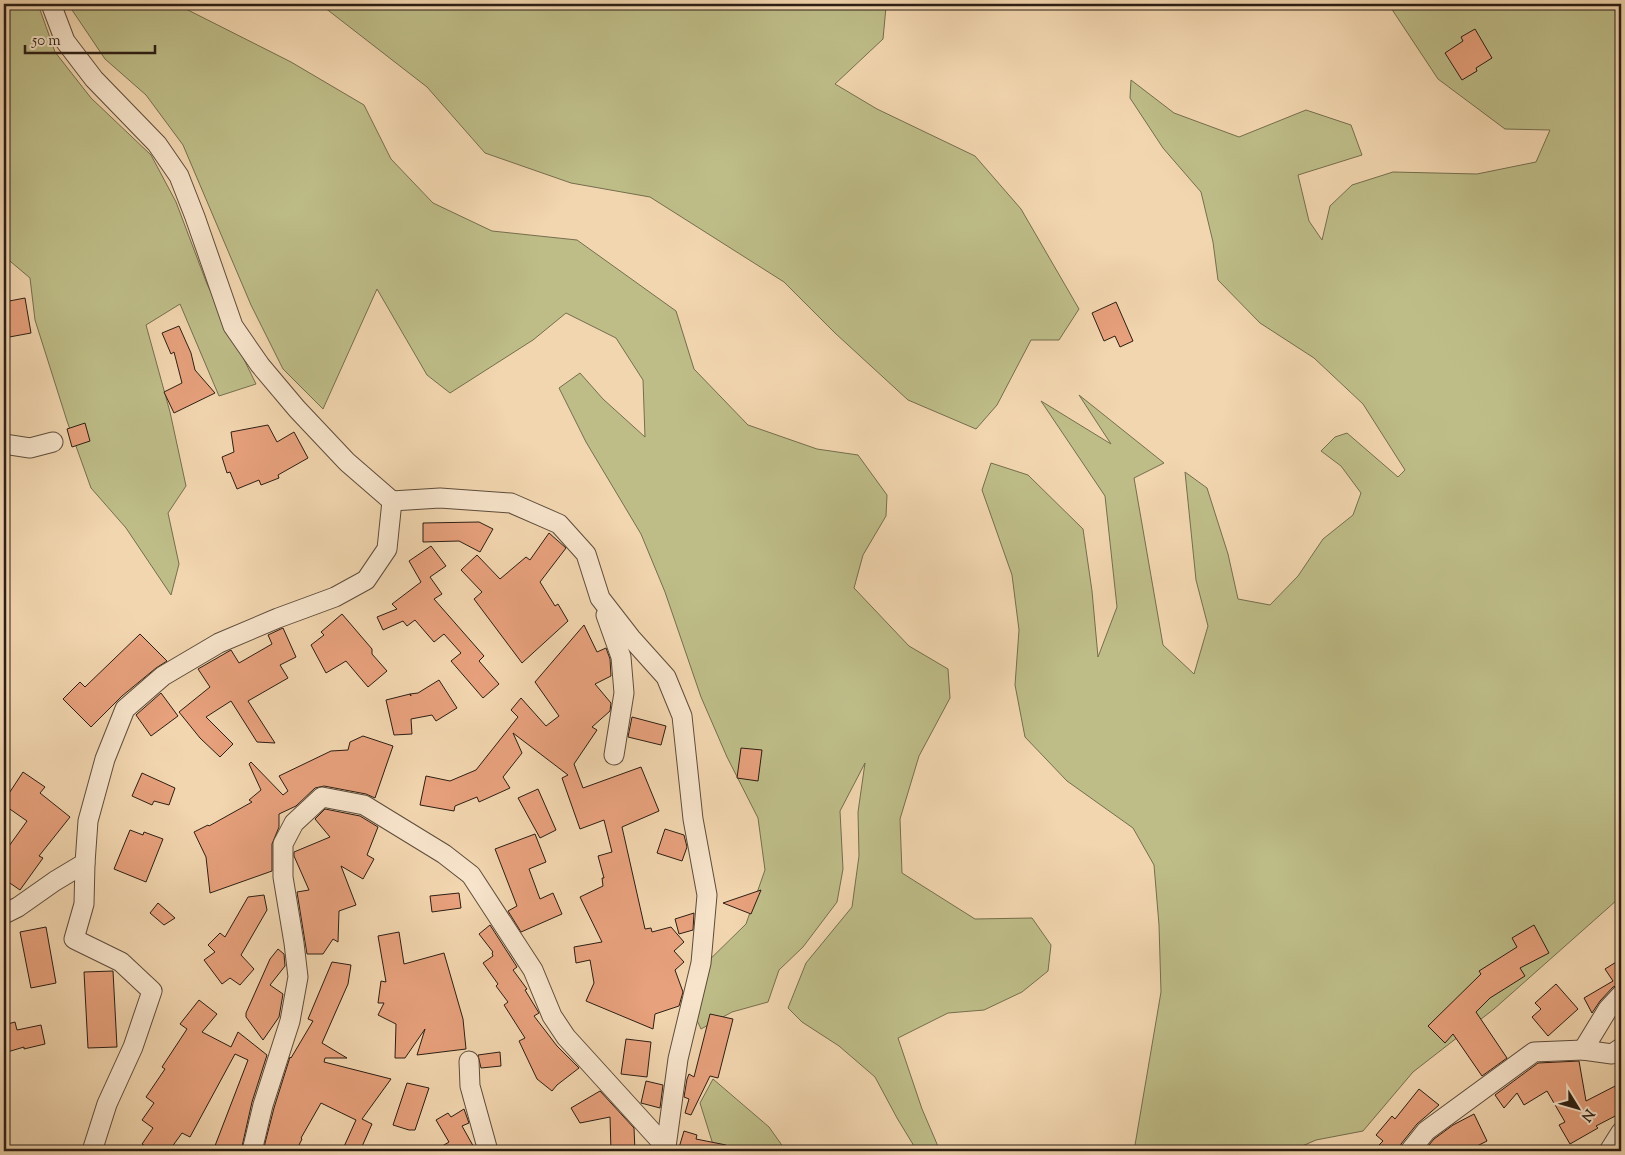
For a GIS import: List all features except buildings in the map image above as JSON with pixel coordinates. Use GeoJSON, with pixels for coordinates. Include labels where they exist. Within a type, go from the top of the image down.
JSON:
{"type":"FeatureCollection","features":[{"type":"Feature","properties":{"kind":"street"},"geometry":{"type":"LineString","coordinates":[[50,4],[64,40],[94,79],[156,144],[179,176],[195,216],[233,326],[260,365],[297,409],[347,462],[392,501],[440,498],[511,503],[559,524],[586,554],[621,657],[624,693],[614,755]]}},
{"type":"Feature","properties":{"kind":"street"},"geometry":{"type":"LineString","coordinates":[[4,444],[30,448],[53,442]]}},
{"type":"Feature","properties":{"kind":"street"},"geometry":{"type":"LineString","coordinates":[[92,1151],[107,1104],[134,1047],[152,991],[121,962],[74,939],[84,904],[88,821],[105,759],[125,709],[163,676],[219,644],[278,618],[336,597],[366,580],[387,549],[392,501]]}},
{"type":"Feature","properties":{"kind":"street"},"geometry":{"type":"LineString","coordinates":[[600,598],[631,638],[666,677],[682,716],[693,819],[708,895],[701,963],[678,1059],[666,1150]]}},
{"type":"Feature","properties":{"kind":"street"},"geometry":{"type":"LineString","coordinates":[[252,1151],[263,1105],[290,1020],[298,977],[283,877],[283,844],[294,823],[322,797],[364,805],[444,854],[471,875],[532,970],[552,1016],[566,1037],[666,1150]]}},
{"type":"Feature","properties":{"kind":"street"},"geometry":{"type":"LineString","coordinates":[[4,914],[18,907],[85,863]]}},
{"type":"Feature","properties":{"kind":"street"},"geometry":{"type":"LineString","coordinates":[[1583,1050],[1608,1010],[1621,995]]}},
{"type":"Feature","properties":{"kind":"street"},"geometry":{"type":"LineString","coordinates":[[1410,1151],[1426,1131],[1534,1052],[1583,1050],[1612,1054],[1621,1048]]}},
{"type":"Feature","properties":{"kind":"street"},"geometry":{"type":"LineString","coordinates":[[468,1061],[470,1086],[488,1151]]}},
{"type":"Feature","properties":{"kind":"street"},"geometry":{"type":"LineString","coordinates":[[1609,1151],[1621,1132]]}},
{"type":"Feature","properties":{"kind":"shaded area"},"geometry":{"type":"Polygon","coordinates":[[[4,4],[38,4],[55,52],[91,98],[151,155],[176,202],[207,284],[256,384],[219,396],[180,304],[146,325],[170,412],[186,486],[168,513],[179,564],[171,595],[126,528],[91,488],[67,421],[35,320],[30,278],[4,256],[4,4]]]}},
{"type":"Feature","properties":{"kind":"shaded area"},"geometry":{"type":"Polygon","coordinates":[[[68,4],[176,4],[291,62],[364,105],[391,159],[433,203],[492,231],[577,240],[676,311],[694,369],[748,425],[817,449],[858,455],[887,495],[886,516],[863,555],[854,588],[909,646],[948,669],[950,698],[919,756],[900,819],[902,873],[975,919],[1032,918],[1051,945],[1048,971],[1022,992],[984,1010],[948,1013],[898,1038],[922,1109],[940,1151],[917,1151],[875,1077],[839,1046],[802,1022],[788,1008],[806,963],[852,907],[859,856],[858,812],[865,763],[840,811],[843,869],[837,902],[803,947],[779,970],[768,1002],[732,1012],[701,1029],[694,1014],[698,971],[746,924],[765,870],[758,818],[727,757],[701,697],[665,592],[641,534],[586,442],[559,388],[580,373],[603,399],[645,437],[643,380],[616,338],[566,313],[533,340],[450,393],[427,375],[377,289],[323,409],[283,369],[251,305],[183,145],[146,95],[105,59],[68,4]]]}},
{"type":"Feature","properties":{"kind":"shaded area"},"geometry":{"type":"Polygon","coordinates":[[[320,4],[874,4],[886,7],[883,39],[835,84],[877,109],[975,156],[1021,209],[1079,309],[1059,340],[1031,340],[997,405],[976,429],[908,400],[835,333],[784,282],[650,197],[571,183],[485,153],[427,87],[320,4]]]}},
{"type":"Feature","properties":{"kind":"shaded area"},"geometry":{"type":"Polygon","coordinates":[[[1393,4],[1621,4],[1621,894],[1617,900],[1494,1009],[1413,1072],[1363,1131],[1316,1140],[1291,1151],[1134,1151],[1161,992],[1159,925],[1154,865],[1133,828],[1067,781],[1025,737],[1015,685],[1019,630],[1012,575],[982,490],[991,463],[1028,475],[1083,529],[1092,591],[1098,657],[1117,607],[1105,496],[1041,401],[1111,444],[1079,395],[1164,463],[1134,478],[1163,645],[1194,674],[1208,626],[1196,580],[1185,472],[1207,488],[1228,554],[1238,599],[1270,605],[1298,576],[1323,539],[1353,515],[1361,493],[1341,466],[1321,451],[1335,437],[1347,433],[1398,477],[1405,470],[1363,404],[1314,358],[1260,323],[1218,280],[1213,242],[1201,192],[1163,148],[1130,98],[1131,80],[1174,113],[1239,137],[1306,110],[1351,125],[1362,155],[1298,175],[1309,221],[1322,240],[1330,206],[1352,185],[1393,172],[1477,174],[1536,162],[1550,130],[1505,129],[1438,79],[1393,11],[1393,4]]]}},
{"type":"Feature","properties":{"kind":"shaded area"},"geometry":{"type":"Polygon","coordinates":[[[713,1079],[769,1127],[786,1151],[715,1151],[700,1103],[713,1079]]]}}]}
